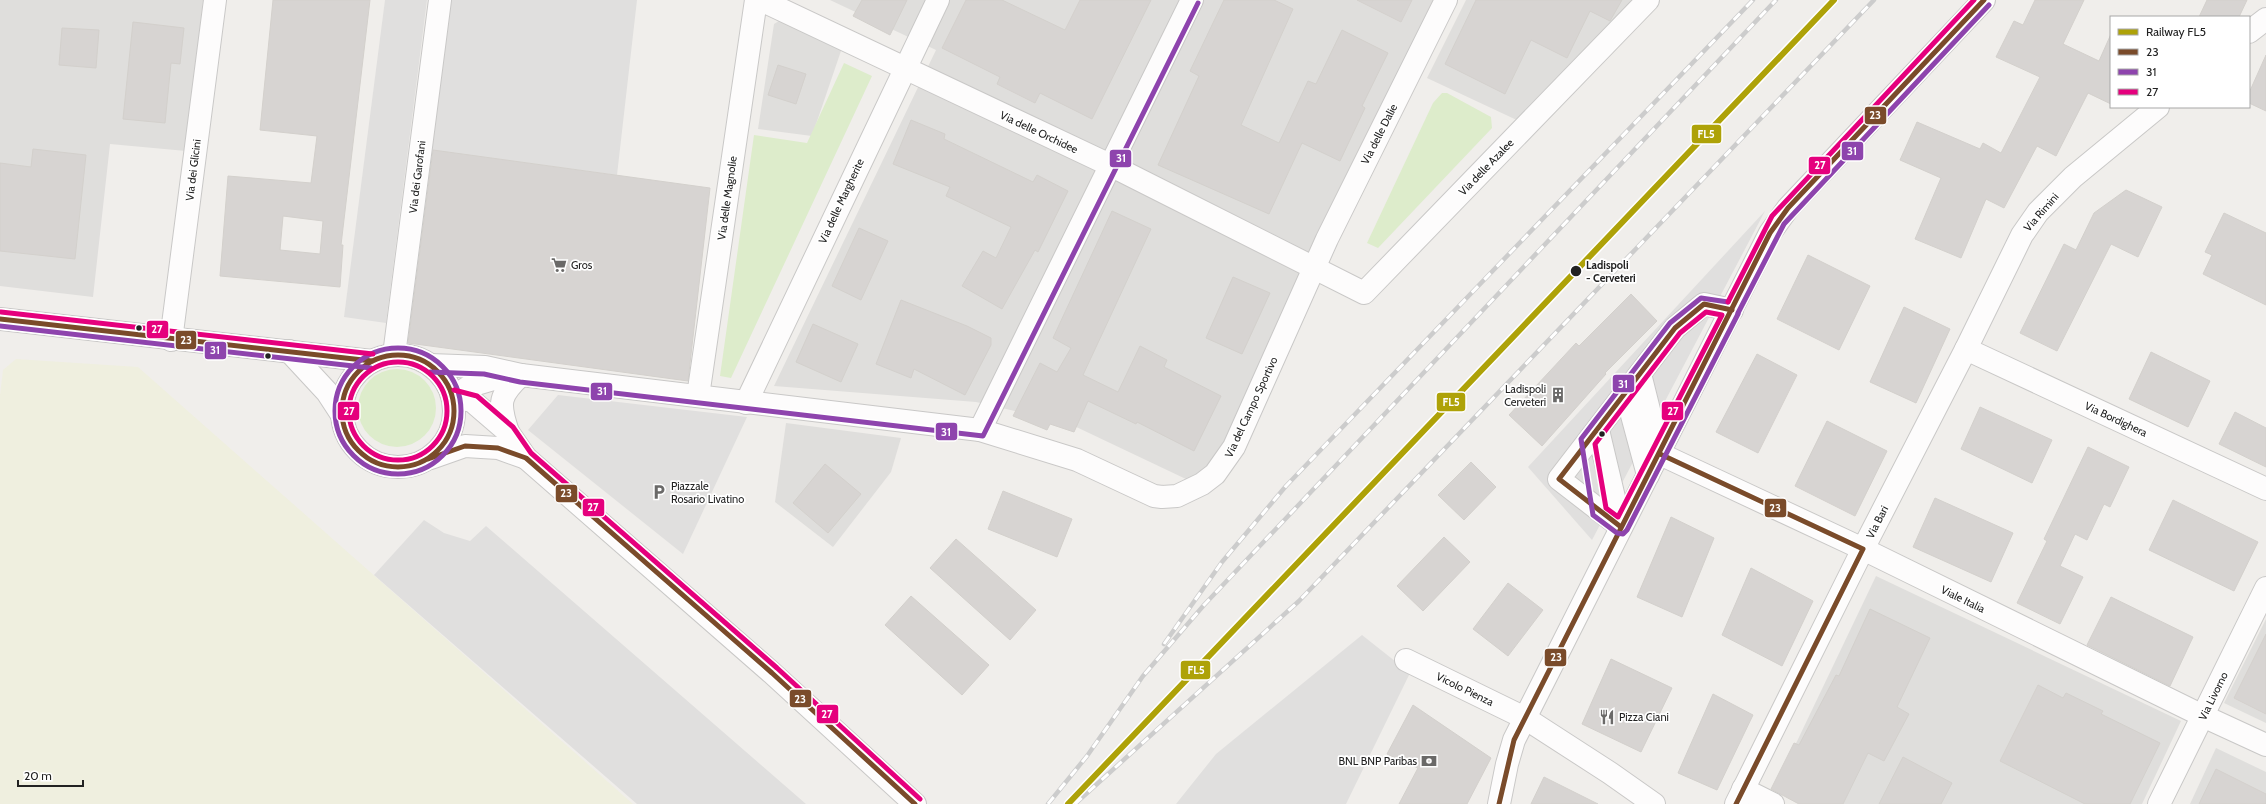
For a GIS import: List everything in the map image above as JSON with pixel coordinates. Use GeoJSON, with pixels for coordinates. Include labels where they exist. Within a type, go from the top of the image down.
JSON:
{"type":"FeatureCollection","features":[{"type":"Feature","properties":{"kind":"street","name":"Via dei Glicini"},"geometry":{"type":"LineString","coordinates":[[171,340],[216,0]]}},
{"type":"Feature","properties":{"kind":"street","name":"Via dei Garofani"},"geometry":{"type":"LineString","coordinates":[[394,355],[440,0]]}},
{"type":"Feature","properties":{"kind":"street","name":"Via delle Magnolie"},"geometry":{"type":"LineString","coordinates":[[698,396],[756,0]]}},
{"type":"Feature","properties":{"kind":"street","name":"Via delle Orchidee"},"geometry":{"type":"LineString","coordinates":[[761,0],[1112,166],[1313,269]]}},
{"type":"Feature","properties":{"kind":"street","name":"Via delle Margherite"},"geometry":{"type":"LineString","coordinates":[[746,403],[904,68],[938,0]]}},
{"type":"Feature","properties":{"kind":"street"},"geometry":{"type":"LineString","coordinates":[[980,430],[1112,166],[1192,0]]}},
{"type":"Feature","properties":{"kind":"street","name":"Via delle Dalie"},"geometry":{"type":"LineString","coordinates":[[1313,269],[1446,0]]}},
{"type":"Feature","properties":{"kind":"street","name":"Via delle Azalee"},"geometry":{"type":"LineString","coordinates":[[1313,269],[1364,293],[1648,0]]}},
{"type":"Feature","properties":{"kind":"street"},"geometry":{"type":"LineString","coordinates":[[1499,804],[1510,750],[1525,718],[1621,527],[1664,446],[1770,233],[1788,208],[1984,0]]}},
{"type":"Feature","properties":{"kind":"street"},"geometry":{"type":"LineString","coordinates":[[2250,31],[2266,18]]}},
{"type":"Feature","properties":{"kind":"street","name":"Via Rimini"},"geometry":{"type":"LineString","coordinates":[[1966,349],[2014,249],[2032,219],[2073,177],[2157,108]]}},
{"type":"Feature","properties":{"kind":"street","name":"Via del Campo Sportivo"},"geometry":{"type":"LineString","coordinates":[[430,365],[484,367],[518,374],[746,403],[980,430],[1077,460],[1154,496],[1170,497],[1184,493],[1212,477],[1230,455],[1313,269]]}},
{"type":"Feature","properties":{"kind":"street"},"geometry":{"type":"LineString","coordinates":[[1621,527],[1558,479],[1593,436],[1675,328],[1704,304],[1732,310]]}},
{"type":"Feature","properties":{"kind":"street"},"geometry":{"type":"LineString","coordinates":[[0,319],[171,340],[289,351],[372,361]]}},
{"type":"Feature","properties":{"kind":"street","name":"Via Bordighera"},"geometry":{"type":"LineString","coordinates":[[1966,349],[2266,489]]}},
{"type":"Feature","properties":{"kind":"street","name":"Via Bari"},"geometry":{"type":"LineString","coordinates":[[1740,796],[1863,549],[1966,349]]}},
{"type":"Feature","properties":{"kind":"street"},"geometry":{"type":"LineString","coordinates":[[289,351],[327,392],[342,415]]}},
{"type":"Feature","properties":{"kind":"street"},"geometry":{"type":"LineString","coordinates":[[428,459],[442,448],[451,432],[454,414],[453,397],[440,373],[430,365],[413,356],[394,355],[372,361],[359,370],[349,383],[343,398],[342,415],[345,430],[352,443],[361,454],[386,467],[400,468],[413,466],[465,446],[498,448],[526,458]]}},
{"type":"Feature","properties":{"kind":"street"},"geometry":{"type":"LineString","coordinates":[[1646,367],[1664,446]]}},
{"type":"Feature","properties":{"kind":"street"},"geometry":{"type":"LineString","coordinates":[[508,432],[502,414],[501,399],[518,374]]}},
{"type":"Feature","properties":{"kind":"street","name":"Via del Campo Sportivo"},"geometry":{"type":"LineString","coordinates":[[453,397],[470,386],[518,374]]}},
{"type":"Feature","properties":{"kind":"street"},"geometry":{"type":"LineString","coordinates":[[1626,393],[1648,475]]}},
{"type":"Feature","properties":{"kind":"street"},"geometry":{"type":"LineString","coordinates":[[453,397],[472,400],[508,432],[526,458],[772,673],[915,804]]}},
{"type":"Feature","properties":{"kind":"street"},"geometry":{"type":"LineString","coordinates":[[1593,436],[1600,512]]}},
{"type":"Feature","properties":{"kind":"street"},"geometry":{"type":"LineString","coordinates":[[1593,436],[1621,527]]}},
{"type":"Feature","properties":{"kind":"street","name":"Viale Italia"},"geometry":{"type":"LineString","coordinates":[[1664,446],[1863,549],[2203,716],[2266,745]]}},
{"type":"Feature","properties":{"kind":"street","name":"Via Livorno"},"geometry":{"type":"LineString","coordinates":[[2159,804],[2266,588]]}},
{"type":"Feature","properties":{"kind":"street","name":"Vicolo Pienza"},"geometry":{"type":"LineString","coordinates":[[1406,660],[1525,718],[1610,772],[1654,804]]}},
{"type":"Feature","properties":{"kind":"street"},"geometry":{"type":"LineString","coordinates":[[1740,796],[1773,804]]}},
{"type":"Feature","properties":{"kind":"shaded area"},"geometry":{"type":"Polygon","coordinates":[[[0,0],[203,0],[186,151],[110,144],[93,297],[0,286],[0,0]]]}},
{"type":"Feature","properties":{"kind":"shaded area"},"geometry":{"type":"Polygon","coordinates":[[[385,0],[427,0],[386,323],[344,317],[385,0]]]}},
{"type":"Feature","properties":{"kind":"shaded area"},"geometry":{"type":"Polygon","coordinates":[[[450,0],[637,0],[617,175],[431,150],[450,0]]]}},
{"type":"Feature","properties":{"kind":"shaded area"},"geometry":{"type":"Polygon","coordinates":[[[830,0],[1435,0],[1219,456],[1188,480],[1070,424],[976,402],[774,386],[936,50],[830,0]]]}},
{"type":"Feature","properties":{"kind":"shaded area"},"geometry":{"type":"Polygon","coordinates":[[[1466,0],[1636,0],[1521,122],[1427,78],[1466,0]]]}},
{"type":"Feature","properties":{"kind":"shaded area"},"geometry":{"type":"Polygon","coordinates":[[[782,19],[842,48],[812,136],[758,129],[774,24],[782,19]]]}},
{"type":"Feature","properties":{"kind":"shaded area"},"geometry":{"type":"Polygon","coordinates":[[[1765,211],[1592,540],[1528,467],[1765,211]]]}},
{"type":"Feature","properties":{"kind":"shaded area","name":"Piazzale Rosario Livatino"},"geometry":{"type":"Polygon","coordinates":[[[558,395],[747,417],[683,554],[528,430],[558,395]]]}},
{"type":"Feature","properties":{"kind":"shaded area"},"geometry":{"type":"Polygon","coordinates":[[[786,423],[901,438],[891,472],[833,547],[775,502],[786,423]]]}},
{"type":"Feature","properties":{"kind":"shaded area"},"geometry":{"type":"Polygon","coordinates":[[[424,520],[444,533],[470,541],[486,526],[806,804],[637,804],[374,575],[424,520]]]}},
{"type":"Feature","properties":{"kind":"shaded area"},"geometry":{"type":"Polygon","coordinates":[[[1876,576],[2181,721],[2142,804],[1825,804],[1778,781],[1876,576]]]}},
{"type":"Feature","properties":{"kind":"shaded area"},"geometry":{"type":"Polygon","coordinates":[[[2266,619],[2266,723],[2224,703],[2266,619]]]}},
{"type":"Feature","properties":{"kind":"shaded area"},"geometry":{"type":"Polygon","coordinates":[[[1362,635],[1410,673],[1346,804],[1176,804],[1216,754],[1362,635]]]}},
{"type":"Feature","properties":{"kind":"shaded area"},"geometry":{"type":"Polygon","coordinates":[[[2216,748],[2266,772],[2266,804],[2190,804],[2216,748]]]}},
{"type":"Feature","properties":{"kind":"green space"},"geometry":{"type":"Polygon","coordinates":[[[844,63],[872,76],[731,378],[720,376],[754,135],[807,143],[844,63]]]}},
{"type":"Feature","properties":{"kind":"green space"},"geometry":{"type":"Polygon","coordinates":[[[1442,93],[1447,93],[1491,117],[1492,128],[1378,248],[1367,243],[1433,103],[1442,93]]]}},
{"type":"Feature","properties":{"kind":"green space"},"geometry":{"type":"Polygon","coordinates":[[[16,359],[138,367],[633,804],[0,804],[0,395],[3,370],[16,359]]]}},
{"type":"Feature","properties":{"kind":"green space"},"geometry":{"type":"Polygon","coordinates":[[[397,369],[412,372],[424,381],[433,393],[436,408],[433,423],[424,435],[412,444],[397,447],[382,444],[370,435],[361,423],[358,408],[361,393],[370,381],[382,372],[397,369]]]}},
{"type":"Feature","properties":{"kind":"building"},"geometry":{"type":"Polygon","coordinates":[[[273,0],[370,0],[341,245],[343,245],[340,287],[220,276],[228,176],[311,183],[317,136],[260,130],[273,0]],[[283,216],[280,250],[320,254],[323,221],[283,216]]]}},
{"type":"Feature","properties":{"kind":"building"},"geometry":{"type":"Polygon","coordinates":[[[862,0],[907,0],[890,35],[853,16],[862,0]]]}},
{"type":"Feature","properties":{"kind":"building"},"geometry":{"type":"Polygon","coordinates":[[[966,0],[1002,0],[1065,30],[1080,0],[1151,0],[1092,119],[1040,93],[1035,103],[997,84],[1000,77],[942,48],[966,0]]]}},
{"type":"Feature","properties":{"kind":"building"},"geometry":{"type":"Polygon","coordinates":[[[1224,0],[1274,0],[1293,9],[1241,125],[1279,143],[1308,81],[1316,84],[1342,30],[1388,53],[1362,106],[1365,108],[1340,161],[1302,143],[1269,214],[1158,165],[1199,76],[1190,71],[1224,0]]]}},
{"type":"Feature","properties":{"kind":"building"},"geometry":{"type":"Polygon","coordinates":[[[1357,0],[1412,0],[1401,22],[1357,0]]]}},
{"type":"Feature","properties":{"kind":"building"},"geometry":{"type":"Polygon","coordinates":[[[1476,0],[1622,0],[1610,21],[1590,11],[1567,58],[1531,40],[1505,94],[1445,64],[1476,0]]]}},
{"type":"Feature","properties":{"kind":"building"},"geometry":{"type":"Polygon","coordinates":[[[2035,0],[2084,0],[2063,44],[2099,61],[2110,36],[2110,104],[2088,93],[2056,156],[2037,146],[2004,208],[1986,199],[1961,258],[1915,239],[1941,178],[1900,160],[1917,122],[1980,149],[1983,143],[2001,153],[2040,77],[1996,57],[2014,21],[2023,25],[2035,0]]]}},
{"type":"Feature","properties":{"kind":"building"},"geometry":{"type":"Polygon","coordinates":[[[2207,0],[2247,0],[2239,16],[2199,16],[2207,0]]]}},
{"type":"Feature","properties":{"kind":"building"},"geometry":{"type":"Polygon","coordinates":[[[133,22],[184,28],[180,64],[171,63],[165,123],[123,119],[133,22]]]}},
{"type":"Feature","properties":{"kind":"building"},"geometry":{"type":"Polygon","coordinates":[[[62,28],[99,30],[96,68],[59,65],[62,28]]]}},
{"type":"Feature","properties":{"kind":"building"},"geometry":{"type":"Polygon","coordinates":[[[2266,55],[2266,111],[2250,103],[2250,91],[2266,55]]]}},
{"type":"Feature","properties":{"kind":"building"},"geometry":{"type":"Polygon","coordinates":[[[778,65],[806,74],[796,104],[768,95],[778,65]]]}},
{"type":"Feature","properties":{"kind":"building"},"geometry":{"type":"Polygon","coordinates":[[[911,120],[945,134],[944,139],[1033,182],[1037,175],[1068,191],[1038,252],[1035,250],[1002,309],[962,286],[983,251],[996,258],[1011,227],[946,196],[950,187],[893,164],[911,120]]]}},
{"type":"Feature","properties":{"kind":"building"},"geometry":{"type":"Polygon","coordinates":[[[33,149],[86,155],[75,259],[0,251],[0,163],[31,167],[33,149]]]}},
{"type":"Feature","properties":{"kind":"building","name":"Gros"},"geometry":{"type":"Polygon","coordinates":[[[433,150],[710,188],[688,381],[408,343],[433,150]]]}},
{"type":"Feature","properties":{"kind":"building"},"geometry":{"type":"Polygon","coordinates":[[[2126,190],[2162,207],[2138,257],[2111,244],[2057,351],[2020,333],[2064,244],[2076,250],[2094,213],[2126,190]]]}},
{"type":"Feature","properties":{"kind":"building"},"geometry":{"type":"Polygon","coordinates":[[[1112,211],[1151,229],[1083,375],[1118,392],[1140,346],[1167,360],[1164,367],[1221,396],[1194,451],[1137,422],[1136,424],[1088,401],[1074,432],[1050,424],[1047,430],[1013,416],[1040,363],[1057,372],[1071,348],[1053,338],[1112,211]]]}},
{"type":"Feature","properties":{"kind":"building"},"geometry":{"type":"Polygon","coordinates":[[[2224,213],[2266,233],[2266,305],[2203,274],[2212,255],[2205,252],[2224,213]]]}},
{"type":"Feature","properties":{"kind":"building"},"geometry":{"type":"Polygon","coordinates":[[[859,228],[888,241],[861,300],[832,286],[859,228]]]}},
{"type":"Feature","properties":{"kind":"building"},"geometry":{"type":"Polygon","coordinates":[[[1808,255],[1870,286],[1839,350],[1777,319],[1808,255]]]}},
{"type":"Feature","properties":{"kind":"building"},"geometry":{"type":"Polygon","coordinates":[[[1233,277],[1270,293],[1242,354],[1206,338],[1233,277]]]}},
{"type":"Feature","properties":{"kind":"building","name":"Ladispoli Cerveteri"},"geometry":{"type":"Polygon","coordinates":[[[1631,294],[1657,321],[1605,373],[1606,374],[1542,446],[1509,415],[1576,343],[1579,346],[1631,294]]]}},
{"type":"Feature","properties":{"kind":"building"},"geometry":{"type":"Polygon","coordinates":[[[901,300],[967,326],[991,338],[991,345],[965,395],[914,369],[911,378],[876,364],[901,300]]]}},
{"type":"Feature","properties":{"kind":"building"},"geometry":{"type":"Polygon","coordinates":[[[1904,307],[1950,329],[1916,403],[1870,382],[1904,307]]]}},
{"type":"Feature","properties":{"kind":"building"},"geometry":{"type":"Polygon","coordinates":[[[813,324],[858,344],[841,382],[796,362],[813,324]]]}},
{"type":"Feature","properties":{"kind":"building"},"geometry":{"type":"Polygon","coordinates":[[[2151,352],[2210,381],[2188,427],[2129,399],[2151,352]]]}},
{"type":"Feature","properties":{"kind":"building"},"geometry":{"type":"Polygon","coordinates":[[[1757,354],[1797,375],[1758,453],[1716,432],[1757,354]]]}},
{"type":"Feature","properties":{"kind":"building"},"geometry":{"type":"Polygon","coordinates":[[[1980,407],[2052,440],[2032,483],[1961,449],[1980,407]]]}},
{"type":"Feature","properties":{"kind":"building"},"geometry":{"type":"Polygon","coordinates":[[[2235,412],[2266,428],[2266,467],[2219,444],[2235,412]]]}},
{"type":"Feature","properties":{"kind":"building"},"geometry":{"type":"Polygon","coordinates":[[[1827,421],[1887,451],[1855,516],[1795,486],[1827,421]]]}},
{"type":"Feature","properties":{"kind":"building"},"geometry":{"type":"Polygon","coordinates":[[[2088,447],[2129,467],[2110,507],[2104,504],[2087,540],[2075,534],[2060,566],[2083,577],[2060,624],[2017,603],[2047,541],[2044,539],[2088,447]]]}},
{"type":"Feature","properties":{"kind":"building"},"geometry":{"type":"Polygon","coordinates":[[[1471,462],[1496,487],[1464,520],[1438,495],[1471,462]]]}},
{"type":"Feature","properties":{"kind":"building"},"geometry":{"type":"Polygon","coordinates":[[[825,464],[861,494],[828,533],[793,503],[825,464]]]}},
{"type":"Feature","properties":{"kind":"building"},"geometry":{"type":"Polygon","coordinates":[[[1003,491],[1072,519],[1057,557],[988,529],[1003,491]]]}},
{"type":"Feature","properties":{"kind":"building"},"geometry":{"type":"Polygon","coordinates":[[[1935,498],[2013,533],[1991,582],[1913,547],[1935,498]]]}},
{"type":"Feature","properties":{"kind":"building"},"geometry":{"type":"Polygon","coordinates":[[[2173,500],[2258,542],[2234,591],[2149,550],[2173,500]]]}},
{"type":"Feature","properties":{"kind":"building"},"geometry":{"type":"Polygon","coordinates":[[[1671,517],[1714,538],[1682,617],[1637,597],[1671,517]]]}},
{"type":"Feature","properties":{"kind":"building"},"geometry":{"type":"Polygon","coordinates":[[[1444,537],[1470,562],[1423,611],[1397,586],[1444,537]]]}},
{"type":"Feature","properties":{"kind":"building"},"geometry":{"type":"Polygon","coordinates":[[[956,539],[1036,610],[1010,640],[930,568],[956,539]]]}},
{"type":"Feature","properties":{"kind":"building"},"geometry":{"type":"Polygon","coordinates":[[[1751,568],[1813,601],[1782,666],[1722,635],[1751,568]]]}},
{"type":"Feature","properties":{"kind":"building"},"geometry":{"type":"Polygon","coordinates":[[[1508,583],[1543,610],[1508,656],[1473,629],[1508,583]]]}},
{"type":"Feature","properties":{"kind":"building"},"geometry":{"type":"Polygon","coordinates":[[[911,596],[989,665],[962,695],[885,625],[911,596]]]}},
{"type":"Feature","properties":{"kind":"building"},"geometry":{"type":"Polygon","coordinates":[[[2111,597],[2193,637],[2170,686],[2087,645],[2111,597]]]}},
{"type":"Feature","properties":{"kind":"building"},"geometry":{"type":"Polygon","coordinates":[[[1870,609],[1930,638],[1897,707],[1909,714],[1884,761],[1868,753],[1843,804],[1799,804],[1771,789],[1794,743],[1799,745],[1836,675],[1839,676],[1870,609]]]}},
{"type":"Feature","properties":{"kind":"building"},"geometry":{"type":"Polygon","coordinates":[[[2266,634],[2266,714],[2234,698],[2266,634]]]}},
{"type":"Feature","properties":{"kind":"building"},"geometry":{"type":"Polygon","coordinates":[[[1611,659],[1672,688],[1641,752],[1582,724],[1611,659]]]}},
{"type":"Feature","properties":{"kind":"building"},"geometry":{"type":"Polygon","coordinates":[[[2038,685],[2063,698],[2066,693],[2103,711],[2101,714],[2160,743],[2130,804],[2085,804],[2000,761],[2038,685]]]}},
{"type":"Feature","properties":{"kind":"building"},"geometry":{"type":"Polygon","coordinates":[[[1713,694],[1753,715],[1717,790],[1678,773],[1713,694]]]}},
{"type":"Feature","properties":{"kind":"building"},"geometry":{"type":"Polygon","coordinates":[[[1413,705],[1491,758],[1467,804],[1399,804],[1418,768],[1387,754],[1413,705]]]}},
{"type":"Feature","properties":{"kind":"building"},"geometry":{"type":"Polygon","coordinates":[[[1903,757],[1952,783],[1941,804],[1879,804],[1903,757]]]}},
{"type":"Feature","properties":{"kind":"building"},"geometry":{"type":"Polygon","coordinates":[[[2216,769],[2266,794],[2266,804],[2199,804],[2216,769]]]}},
{"type":"Feature","properties":{"kind":"building"},"geometry":{"type":"Polygon","coordinates":[[[1544,777],[1598,804],[1531,804],[1544,777]]]}},
{"type":"Feature","properties":{"kind":"railway"},"geometry":{"type":"LineString","coordinates":[[1164,644],[1222,562],[1286,486],[1753,0]]}},
{"type":"Feature","properties":{"kind":"railway"},"geometry":{"type":"LineString","coordinates":[[1048,804],[1087,756],[1143,676],[1204,605],[1776,0]]}},
{"type":"Feature","properties":{"kind":"railway"},"geometry":{"type":"LineString","coordinates":[[1075,804],[1299,601],[1874,0]]}},
{"type":"Feature","properties":{"kind":"rail line","name":"FL5"},"geometry":{"type":"LineString","coordinates":[[1068,804],[1834,0]]}},
{"type":"Feature","properties":{"kind":"transit line","name":"27"},"geometry":{"type":"LineString","coordinates":[[1728,302],[1772,216],[1974,0]]}},
{"type":"Feature","properties":{"kind":"transit line","name":"23"},"geometry":{"type":"LineString","coordinates":[[1499,804],[1514,740],[1770,233],[1788,208],[1984,0]]}},
{"type":"Feature","properties":{"kind":"transit line","name":"31"},"geometry":{"type":"LineString","coordinates":[[430,372],[484,374],[520,382],[983,436],[1198,3]]}},
{"type":"Feature","properties":{"kind":"transit line","name":"31"},"geometry":{"type":"LineString","coordinates":[[1738,313],[1784,224],[1989,5]]}},
{"type":"Feature","properties":{"kind":"transit line","name":"31"},"geometry":{"type":"LineString","coordinates":[[1728,302],[1701,298],[1670,323],[1581,439],[1593,515],[1617,533],[1623,534],[1627,530],[1738,314]]}},
{"type":"Feature","properties":{"kind":"transit line","name":"23"},"geometry":{"type":"LineString","coordinates":[[1621,527],[1559,479],[1675,328],[1704,304],[1732,310]]}},
{"type":"Feature","properties":{"kind":"transit line","name":"27"},"geometry":{"type":"LineString","coordinates":[[1,312],[373,354]]}},
{"type":"Feature","properties":{"kind":"transit line","name":"27"},"geometry":{"type":"LineString","coordinates":[[1706,312],[1722,315],[1618,517],[1606,508],[1595,444],[1680,333],[1706,312]]}},
{"type":"Feature","properties":{"kind":"transit line","name":"23"},"geometry":{"type":"LineString","coordinates":[[0,319],[372,361]]}},
{"type":"Feature","properties":{"kind":"transit line","name":"31"},"geometry":{"type":"LineString","coordinates":[[0,326],[371,368]]}},
{"type":"Feature","properties":{"kind":"transit line","name":"31"},"geometry":{"type":"LineString","coordinates":[[404,348],[428,355],[443,366],[454,381],[460,399],[461,411],[460,423],[454,441],[443,456],[428,467],[410,473],[392,474],[368,467],[353,456],[342,441],[336,423],[335,405],[342,381],[353,366],[368,355],[386,349],[404,348]]}},
{"type":"Feature","properties":{"kind":"transit line","name":"23"},"geometry":{"type":"LineString","coordinates":[[398,355],[419,359],[438,371],[450,390],[454,411],[450,432],[438,451],[419,463],[398,467],[377,463],[358,451],[346,432],[342,411],[346,390],[358,371],[377,359],[398,355]]}},
{"type":"Feature","properties":{"kind":"transit line","name":"27"},"geometry":{"type":"LineString","coordinates":[[398,362],[417,366],[433,376],[443,392],[447,411],[443,430],[433,446],[417,456],[398,460],[379,456],[363,446],[353,430],[349,411],[353,392],[363,376],[379,366],[398,362]]}},
{"type":"Feature","properties":{"kind":"transit line","name":"27"},"geometry":{"type":"LineString","coordinates":[[454,390],[477,396],[513,427],[531,453],[777,668],[920,799]]}},
{"type":"Feature","properties":{"kind":"transit line","name":"23"},"geometry":{"type":"LineString","coordinates":[[428,459],[465,446],[498,448],[526,458],[772,673],[915,804]]}},
{"type":"Feature","properties":{"kind":"transit line","name":"23"},"geometry":{"type":"LineString","coordinates":[[1660,454],[1863,549],[1736,804]]}},
{"type":"Feature","properties":{"kind":"place","name":"Gros"},"geometry":{"type":"Point","coordinates":[559,265]}},
{"type":"Feature","properties":{"kind":"place","name":"Ladispoli - Cerveteri"},"geometry":{"type":"Point","coordinates":[1576,271]}},
{"type":"Feature","properties":{"kind":"place","name":"Ladispoli Cerveteri"},"geometry":{"type":"Point","coordinates":[1558,395]}},
{"type":"Feature","properties":{"kind":"place","name":"Piazzale Rosario Livatino"},"geometry":{"type":"Point","coordinates":[659,492]}},
{"type":"Feature","properties":{"kind":"place","name":"Pizza Ciani"},"geometry":{"type":"Point","coordinates":[1607,717]}},
{"type":"Feature","properties":{"kind":"place","name":"BNL BNP Paribas"},"geometry":{"type":"Point","coordinates":[1429,761]}}]}
